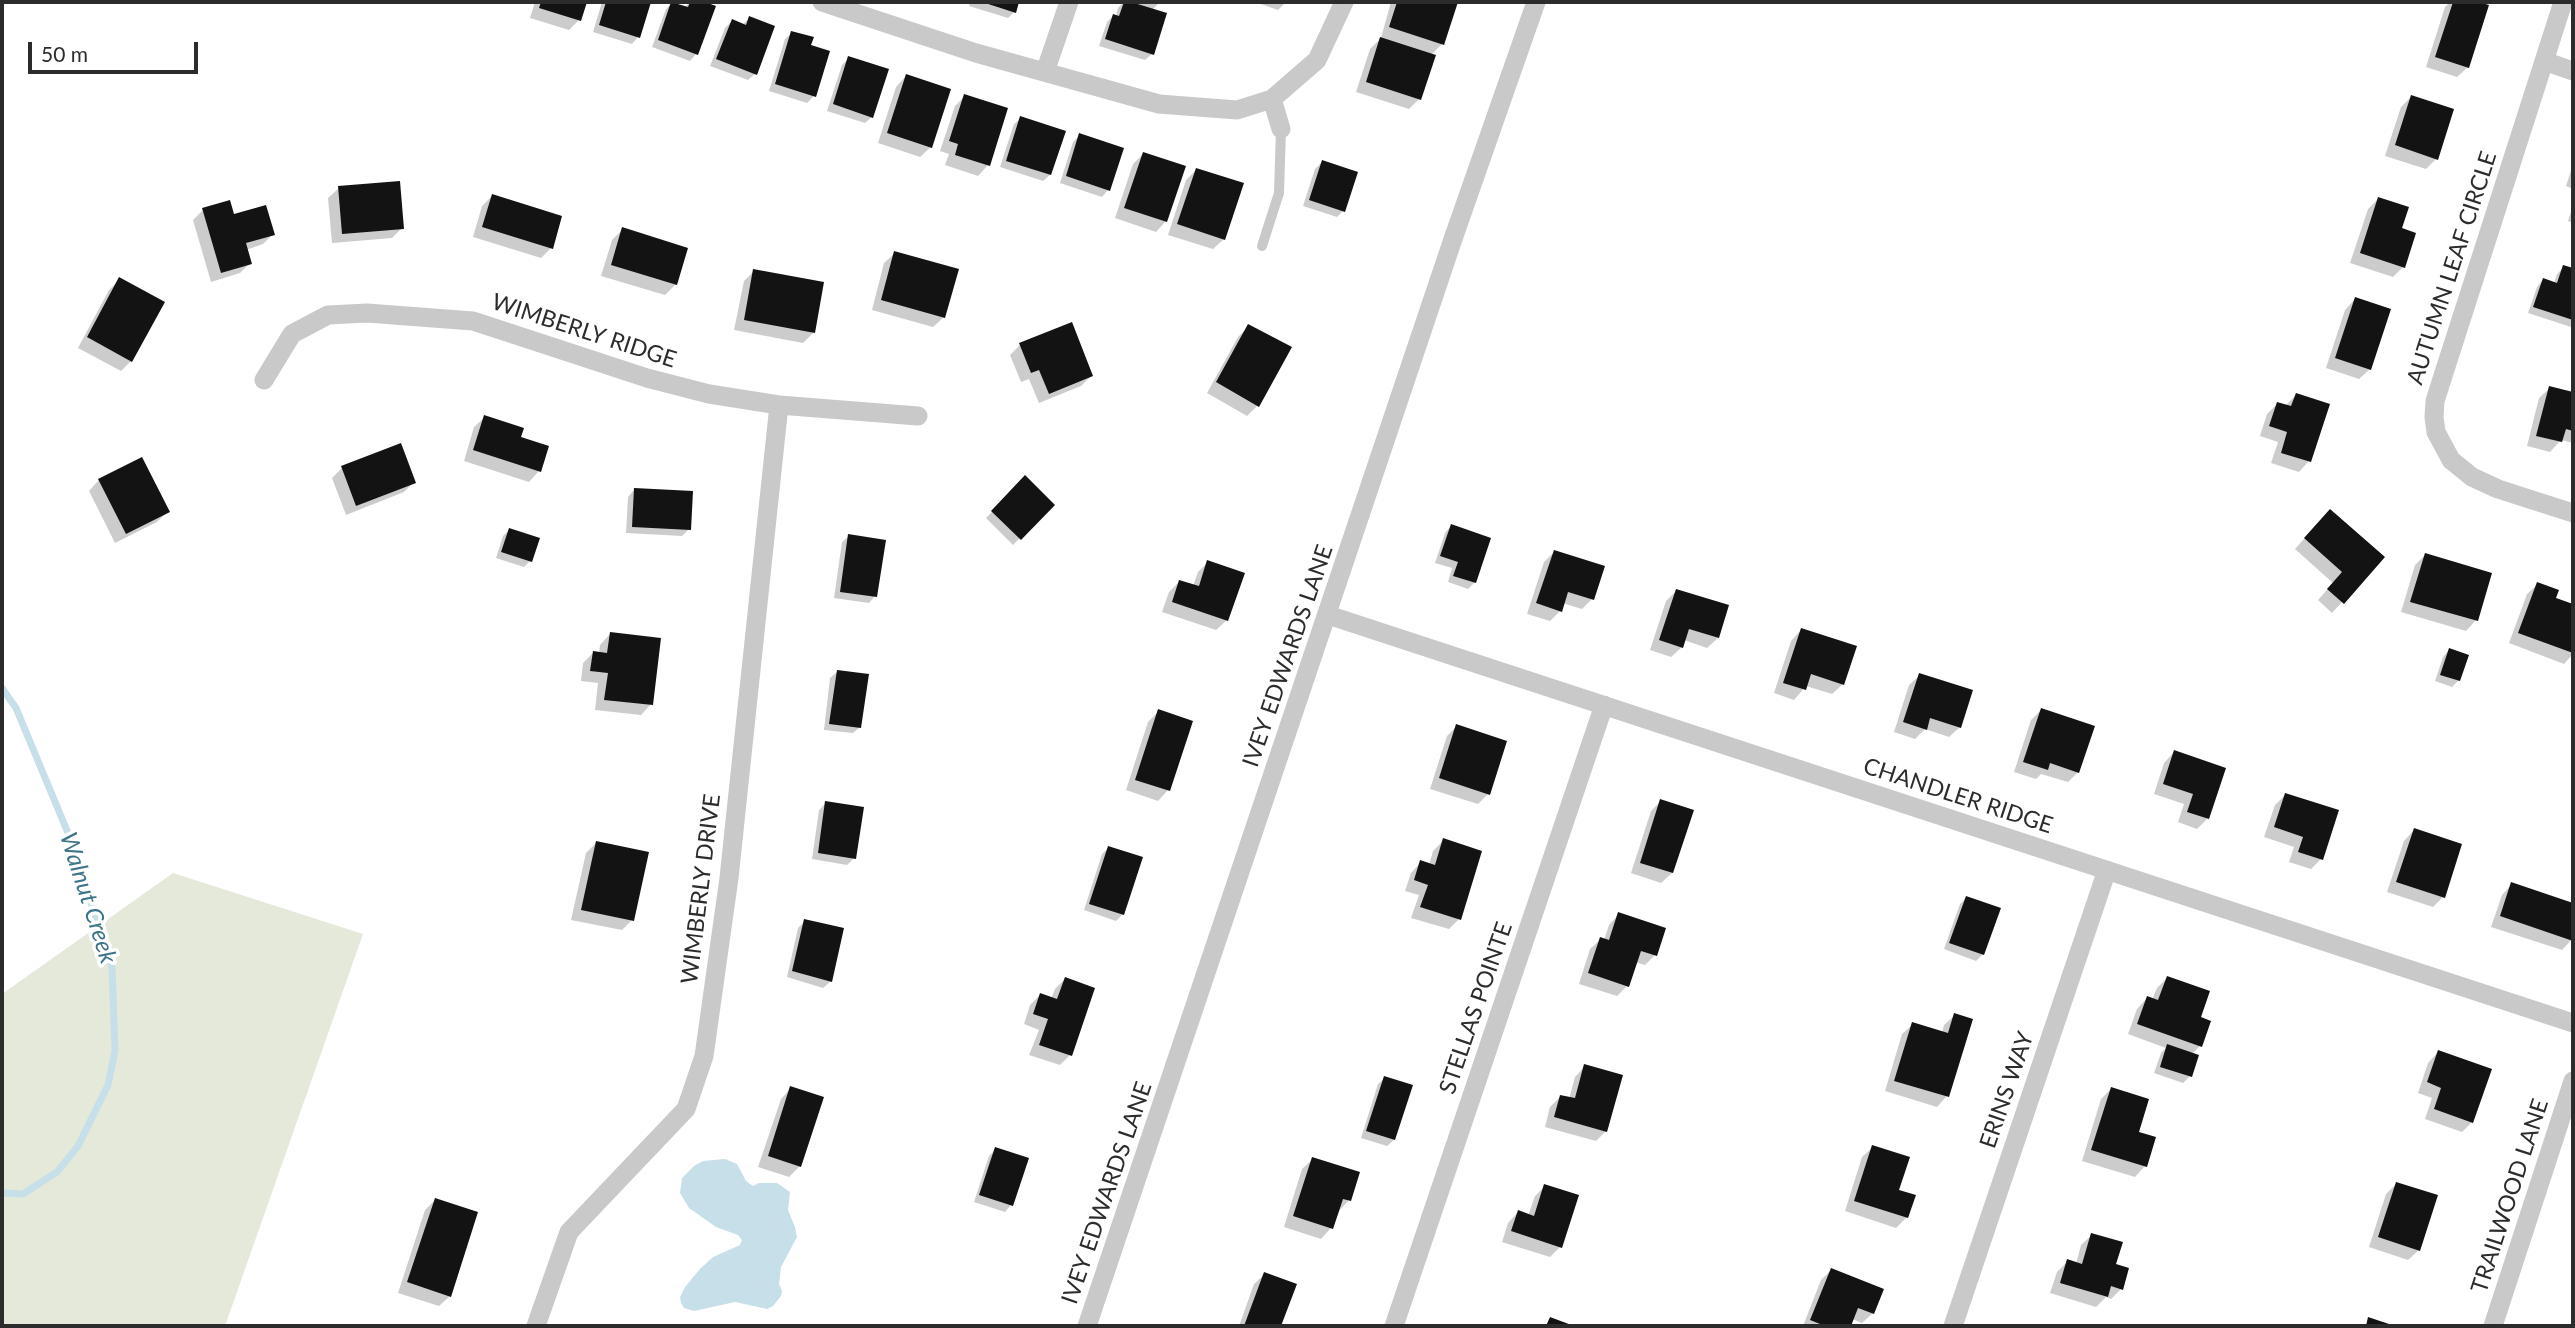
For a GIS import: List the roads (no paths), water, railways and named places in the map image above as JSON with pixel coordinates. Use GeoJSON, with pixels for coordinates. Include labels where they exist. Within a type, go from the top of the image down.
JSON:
{"type":"FeatureCollection","features":[{"type":"Feature","properties":{"kind":"street"},"geometry":{"type":"LineString","coordinates":[[822,2],[976,53],[1159,104],[1237,110],[1272,99],[1317,60],[1344,2]]}},
{"type":"Feature","properties":{"kind":"street"},"geometry":{"type":"LineString","coordinates":[[1045,72],[1069,2]]}},
{"type":"Feature","properties":{"kind":"street","name":"IVEY EDWARDS LANE"},"geometry":{"type":"LineString","coordinates":[[1087,1326],[1453,239],[1536,2]]}},
{"type":"Feature","properties":{"kind":"street","name":"AUTUMN LEAF CIRCLE"},"geometry":{"type":"LineString","coordinates":[[2563,2],[2435,401],[2434,418],[2436,432],[2451,460],[2472,477],[2498,489],[2573,513]]}},
{"type":"Feature","properties":{"kind":"street"},"geometry":{"type":"LineString","coordinates":[[2544,61],[2573,71]]}},
{"type":"Feature","properties":{"kind":"street"},"geometry":{"type":"LineString","coordinates":[[1272,99],[1281,129]]}},
{"type":"Feature","properties":{"kind":"street","name":"WIMBERLY RIDGE"},"geometry":{"type":"LineString","coordinates":[[264,380],[292,334],[328,315],[367,313],[473,321],[647,378],[709,394],[779,405],[918,416]]}},
{"type":"Feature","properties":{"kind":"street","name":"WIMBERLY DRIVE"},"geometry":{"type":"LineString","coordinates":[[536,1326],[569,1233],[686,1109],[704,1056],[729,878],[779,405]]}},
{"type":"Feature","properties":{"kind":"street","name":"CHANDLER RIDGE"},"geometry":{"type":"LineString","coordinates":[[1328,615],[2573,1023]]}},
{"type":"Feature","properties":{"kind":"street","name":"STELLAS POINTE"},"geometry":{"type":"LineString","coordinates":[[1394,1326],[1604,705]]}},
{"type":"Feature","properties":{"kind":"street","name":"ERINS WAY"},"geometry":{"type":"LineString","coordinates":[[1953,1326],[2107,870]]}},
{"type":"Feature","properties":{"kind":"street","name":"TRAILWOOD LANE"},"geometry":{"type":"LineString","coordinates":[[2493,1326],[2573,1081]]}},
{"type":"Feature","properties":{"kind":"lane"},"geometry":{"type":"LineString","coordinates":[[1262,246],[1279,193],[1281,129]]}},
{"type":"Feature","properties":{"kind":"water"},"geometry":{"type":"Polygon","coordinates":[[[725,1159],[737,1164],[746,1181],[753,1186],[759,1183],[777,1183],[790,1192],[788,1210],[797,1237],[781,1267],[781,1296],[767,1309],[735,1302],[694,1311],[684,1308],[681,1303],[680,1297],[685,1287],[700,1269],[713,1257],[740,1245],[742,1240],[738,1235],[716,1227],[689,1208],[680,1193],[682,1178],[694,1166],[703,1161],[725,1159]]]}},
{"type":"Feature","properties":{"kind":"waterway","name":"Walnut Creek"},"geometry":{"type":"LineString","coordinates":[[2,688],[16,708],[68,833],[112,967],[115,1051],[108,1085],[78,1146],[57,1172],[23,1194],[2,1193]]}}]}
